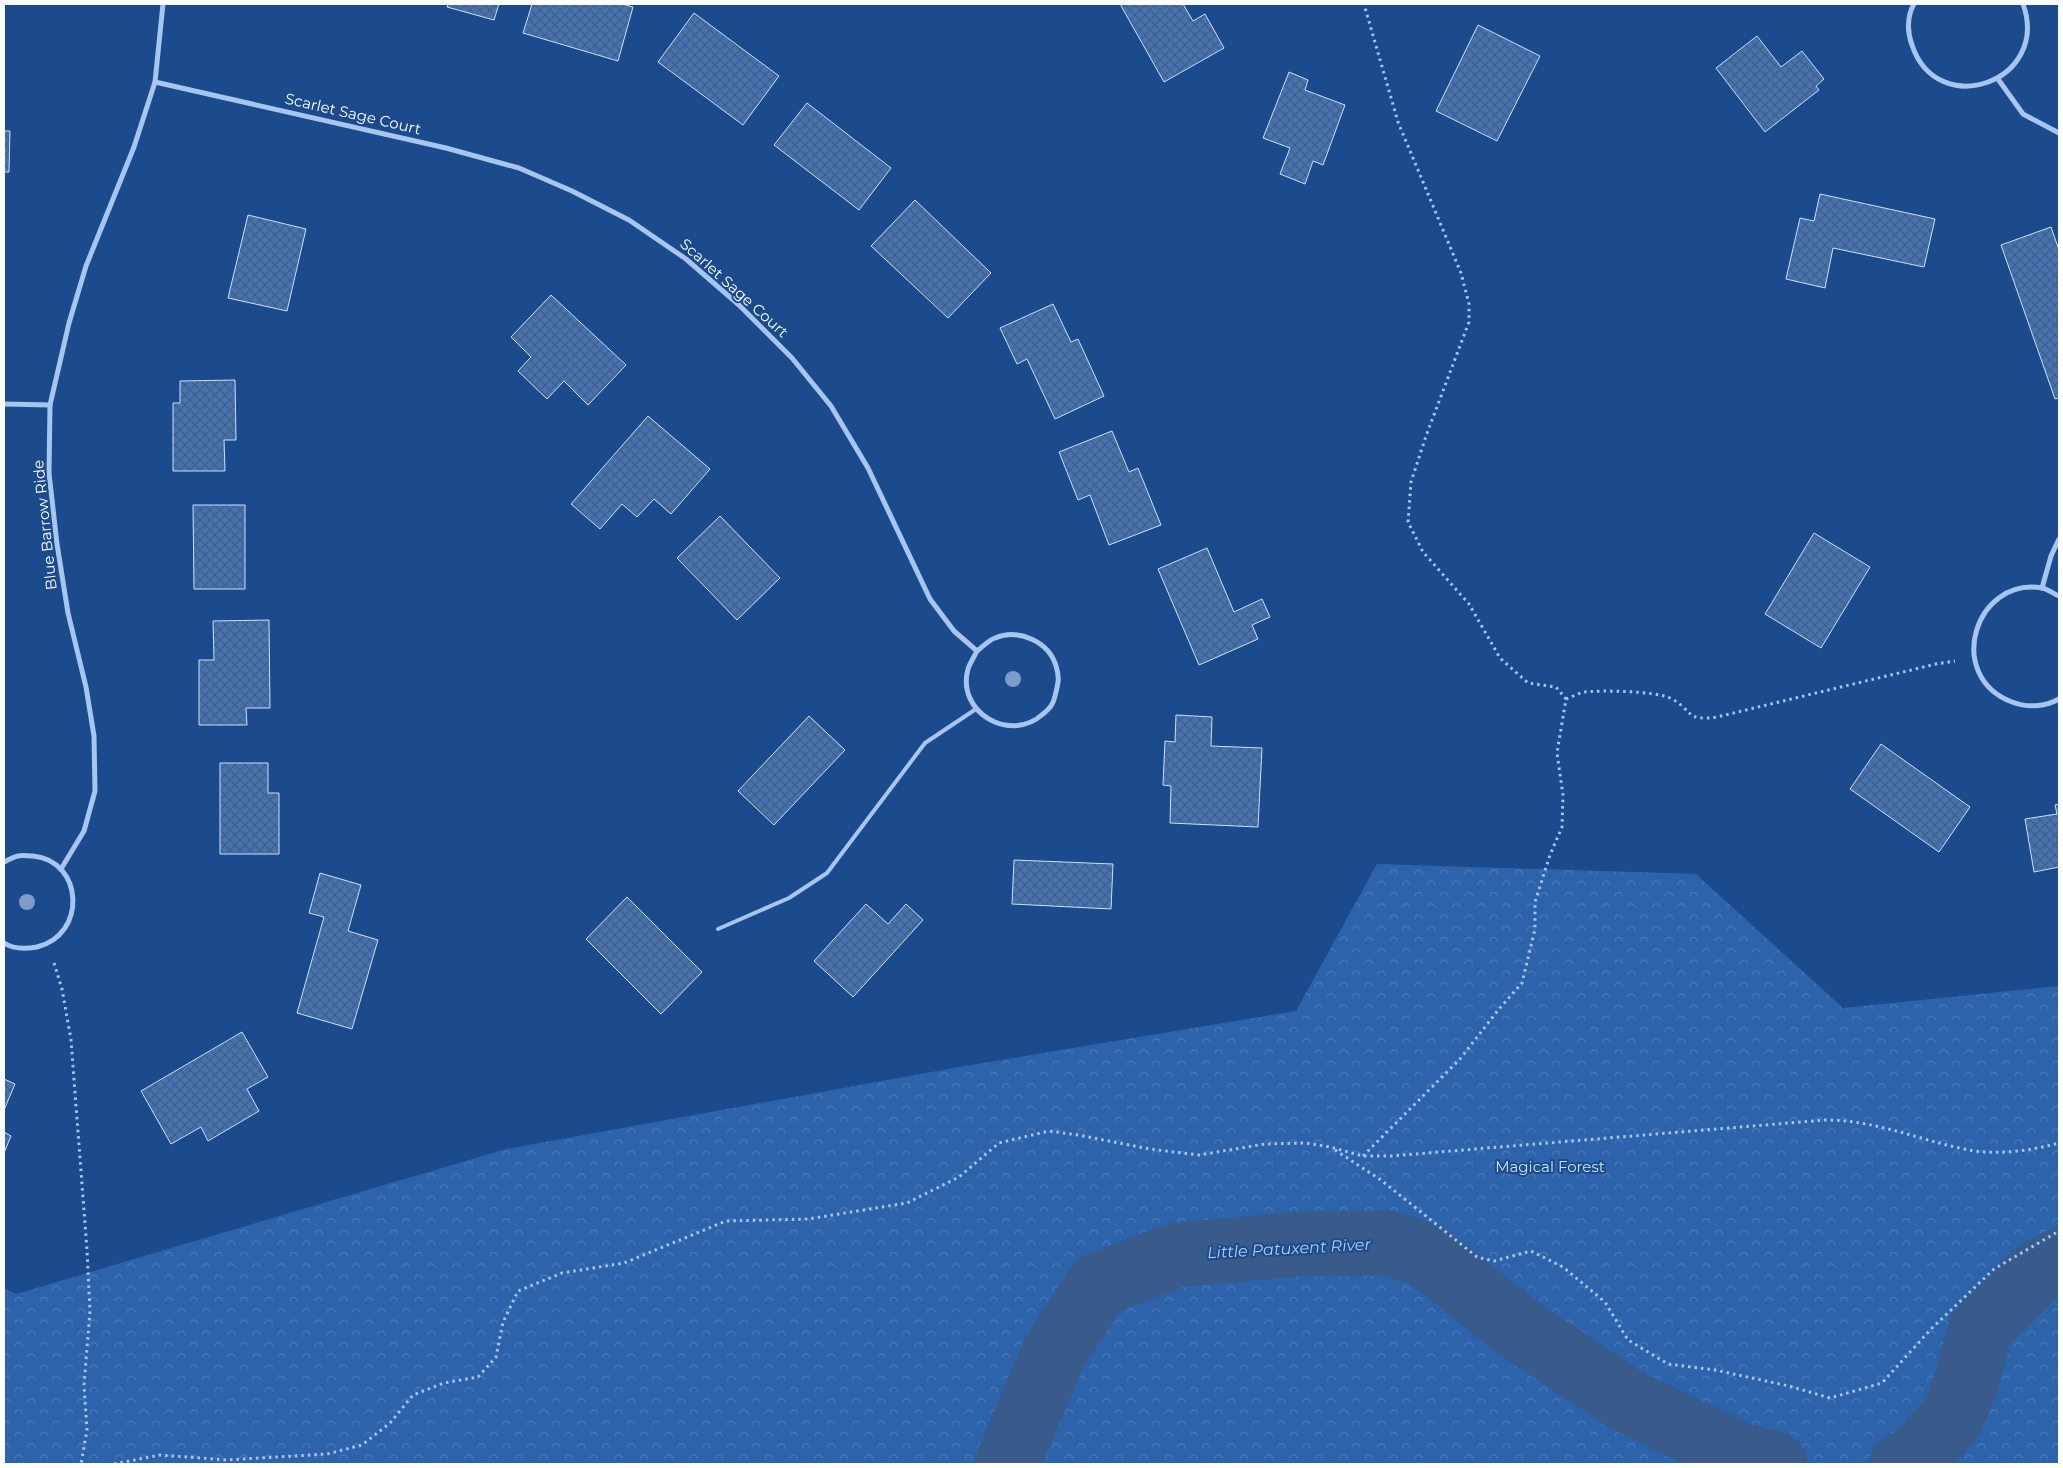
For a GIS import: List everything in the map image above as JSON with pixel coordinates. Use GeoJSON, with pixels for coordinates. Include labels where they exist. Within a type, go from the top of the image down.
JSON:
{"type":"FeatureCollection","features":[{"type":"Feature","properties":{"kind":"street","name":"Blue Barrow Ride"},"geometry":{"type":"LineString","coordinates":[[61,869],[84,831],[95,791],[94,736],[86,687],[68,614],[57,544],[49,473],[50,404],[69,322],[86,266],[134,148],[155,82],[163,4]]}},
{"type":"Feature","properties":{"kind":"street"},"geometry":{"type":"LineString","coordinates":[[1914,4],[1910,10],[1908,35],[1916,56],[1933,76],[1951,84],[1978,86],[1998,79],[2016,64],[2027,40],[2028,16],[2023,4]]}},
{"type":"Feature","properties":{"kind":"street"},"geometry":{"type":"LineString","coordinates":[[1998,79],[2023,114],[2059,133]]}},
{"type":"Feature","properties":{"kind":"street","name":"Scarlet Sage Court"},"geometry":{"type":"LineString","coordinates":[[155,82],[446,148],[519,168],[572,190],[628,220],[686,259],[739,305],[792,358],[831,406],[868,468],[930,599],[954,631],[977,652]]}},
{"type":"Feature","properties":{"kind":"street"},"geometry":{"type":"LineString","coordinates":[[4,404],[50,404]]}},
{"type":"Feature","properties":{"kind":"street"},"geometry":{"type":"LineString","coordinates":[[2042,588],[2051,556],[2059,539]]}},
{"type":"Feature","properties":{"kind":"street"},"geometry":{"type":"LineString","coordinates":[[2059,596],[2042,588],[2017,589],[1996,599],[1977,623],[1973,658],[1980,678],[1999,697],[2023,707],[2051,704],[2059,699]]}},
{"type":"Feature","properties":{"kind":"street"},"geometry":{"type":"LineString","coordinates":[[1019,634],[1038,641],[1054,658],[1060,678],[1053,705],[1034,723],[1015,728],[991,722],[976,709],[968,689],[968,669],[977,652],[995,638],[1019,634]]}},
{"type":"Feature","properties":{"kind":"street"},"geometry":{"type":"LineString","coordinates":[[4,862],[19,855],[42,857],[61,869],[70,882],[74,899],[71,917],[61,934],[49,944],[26,949],[4,943]]}},
{"type":"Feature","properties":{"kind":"lane"},"geometry":{"type":"LineString","coordinates":[[718,929],[789,898],[827,873],[925,743],[976,709]]}},
{"type":"Feature","properties":{"kind":"path"},"geometry":{"type":"LineString","coordinates":[[1363,1156],[1460,1059],[1522,983],[1535,928],[1535,902],[1550,855],[1562,827],[1563,795],[1558,753],[1566,699],[1556,687],[1528,682],[1500,658],[1469,604],[1423,552],[1408,522],[1411,482],[1426,436],[1469,322],[1469,304],[1461,274],[1398,122],[1364,4]]}},
{"type":"Feature","properties":{"kind":"path"},"geometry":{"type":"LineString","coordinates":[[1566,699],[1583,692],[1647,693],[1668,697],[1688,714],[1700,720],[1936,664],[1973,658]]}},
{"type":"Feature","properties":{"kind":"path"},"geometry":{"type":"LineString","coordinates":[[49,944],[62,989],[71,1040],[87,1250],[90,1311],[84,1385],[87,1430],[81,1464]]}},
{"type":"Feature","properties":{"kind":"path"},"geometry":{"type":"LineString","coordinates":[[114,1464],[160,1455],[226,1460],[327,1454],[362,1445],[390,1423],[413,1394],[444,1382],[478,1377],[496,1358],[503,1322],[518,1291],[562,1273],[624,1263],[726,1221],[808,1220],[907,1203],[959,1177],[999,1142],[1049,1131],[1150,1149],[1199,1155],[1265,1144],[1305,1142],[1363,1156],[1391,1156],[1825,1120],[1851,1120],[1966,1150],[2002,1152],[2059,1143]]}},
{"type":"Feature","properties":{"kind":"path"},"geometry":{"type":"LineString","coordinates":[[1330,1147],[1381,1180],[1477,1257],[1494,1261],[1531,1251],[1563,1267],[1605,1302],[1628,1340],[1668,1364],[1715,1370],[1789,1386],[1830,1398],[1882,1384],[1931,1329],[1994,1269],[2059,1231]]}},
{"type":"Feature","properties":{"kind":"green space","name":"Magical Forest"},"geometry":{"type":"Polygon","coordinates":[[[1377,864],[1696,874],[1843,1008],[2059,986],[2059,1464],[4,1464],[4,1288],[16,1294],[506,1149],[959,1067],[1296,1011],[1377,864]]]}},
{"type":"Feature","properties":{"kind":"building"},"geometry":{"type":"Polygon","coordinates":[[[448,4],[499,4],[494,20],[447,7],[448,4]]]}},
{"type":"Feature","properties":{"kind":"building"},"geometry":{"type":"Polygon","coordinates":[[[532,4],[622,4],[633,7],[618,61],[523,33],[532,4]]]}},
{"type":"Feature","properties":{"kind":"building"},"geometry":{"type":"Polygon","coordinates":[[[1120,4],[1183,4],[1193,21],[1205,14],[1224,48],[1164,82],[1120,4]]]}},
{"type":"Feature","properties":{"kind":"building"},"geometry":{"type":"Polygon","coordinates":[[[694,13],[779,76],[743,125],[658,62],[694,13]]]}},
{"type":"Feature","properties":{"kind":"building"},"geometry":{"type":"Polygon","coordinates":[[[1478,25],[1540,56],[1497,141],[1436,111],[1478,25]]]}},
{"type":"Feature","properties":{"kind":"building"},"geometry":{"type":"Polygon","coordinates":[[[1757,36],[1781,67],[1802,51],[1824,79],[1816,86],[1819,90],[1765,132],[1716,68],[1757,36]]]}},
{"type":"Feature","properties":{"kind":"building"},"geometry":{"type":"Polygon","coordinates":[[[1289,72],[1308,80],[1305,90],[1345,105],[1323,165],[1313,161],[1305,184],[1280,174],[1290,148],[1263,138],[1289,72]]]}},
{"type":"Feature","properties":{"kind":"building"},"geometry":{"type":"Polygon","coordinates":[[[807,103],[891,168],[859,210],[774,145],[807,103]]]}},
{"type":"Feature","properties":{"kind":"building"},"geometry":{"type":"Polygon","coordinates":[[[4,131],[10,131],[9,172],[4,172],[4,131]]]}},
{"type":"Feature","properties":{"kind":"building"},"geometry":{"type":"Polygon","coordinates":[[[1820,194],[1935,219],[1924,267],[1833,248],[1825,288],[1786,279],[1800,218],[1814,221],[1820,194]]]}},
{"type":"Feature","properties":{"kind":"building"},"geometry":{"type":"Polygon","coordinates":[[[915,200],[991,273],[948,318],[871,246],[915,200]]]}},
{"type":"Feature","properties":{"kind":"building"},"geometry":{"type":"Polygon","coordinates":[[[248,215],[306,229],[287,311],[228,298],[248,215]]]}},
{"type":"Feature","properties":{"kind":"building"},"geometry":{"type":"Polygon","coordinates":[[[2051,227],[2059,250],[2059,398],[2055,399],[2001,245],[2051,227]]]}},
{"type":"Feature","properties":{"kind":"building"},"geometry":{"type":"Polygon","coordinates":[[[551,295],[626,365],[588,405],[564,381],[547,399],[518,371],[531,357],[511,337],[551,295]]]}},
{"type":"Feature","properties":{"kind":"building"},"geometry":{"type":"Polygon","coordinates":[[[1053,304],[1071,342],[1078,339],[1104,396],[1055,419],[1027,359],[1017,364],[1000,328],[1053,304]]]}},
{"type":"Feature","properties":{"kind":"building"},"geometry":{"type":"Polygon","coordinates":[[[235,380],[236,440],[224,440],[225,471],[173,471],[173,403],[180,403],[180,381],[235,380]]]}},
{"type":"Feature","properties":{"kind":"building"},"geometry":{"type":"Polygon","coordinates":[[[648,416],[710,469],[671,514],[654,499],[637,517],[622,504],[600,529],[571,504],[648,416]]]}},
{"type":"Feature","properties":{"kind":"building"},"geometry":{"type":"Polygon","coordinates":[[[1112,431],[1129,472],[1138,468],[1161,525],[1109,545],[1090,495],[1078,500],[1059,452],[1112,431]]]}},
{"type":"Feature","properties":{"kind":"building"},"geometry":{"type":"Polygon","coordinates":[[[193,505],[245,505],[245,589],[194,589],[193,505]]]}},
{"type":"Feature","properties":{"kind":"building"},"geometry":{"type":"Polygon","coordinates":[[[720,516],[780,578],[737,620],[677,558],[720,516]]]}},
{"type":"Feature","properties":{"kind":"building"},"geometry":{"type":"Polygon","coordinates":[[[1814,533],[1870,567],[1821,648],[1765,614],[1814,533]]]}},
{"type":"Feature","properties":{"kind":"building"},"geometry":{"type":"Polygon","coordinates":[[[1207,548],[1234,612],[1262,599],[1270,617],[1252,625],[1258,639],[1199,665],[1158,569],[1207,548]]]}},
{"type":"Feature","properties":{"kind":"building"},"geometry":{"type":"Polygon","coordinates":[[[269,620],[270,708],[246,708],[247,725],[199,725],[199,660],[214,660],[213,621],[269,620]]]}},
{"type":"Feature","properties":{"kind":"building"},"geometry":{"type":"Polygon","coordinates":[[[1176,715],[1212,717],[1211,746],[1262,748],[1258,827],[1170,823],[1171,786],[1163,785],[1165,741],[1175,742],[1176,715]]]}},
{"type":"Feature","properties":{"kind":"building"},"geometry":{"type":"Polygon","coordinates":[[[809,716],[845,750],[774,825],[738,791],[809,716]]]}},
{"type":"Feature","properties":{"kind":"building"},"geometry":{"type":"Polygon","coordinates":[[[1881,744],[1970,807],[1939,852],[1850,789],[1881,744]]]}},
{"type":"Feature","properties":{"kind":"building"},"geometry":{"type":"Polygon","coordinates":[[[220,763],[268,763],[268,793],[279,793],[279,854],[220,854],[220,763]]]}},
{"type":"Feature","properties":{"kind":"building"},"geometry":{"type":"Polygon","coordinates":[[[2059,804],[2059,867],[2034,872],[2025,819],[2057,814],[2055,805],[2059,804]]]}},
{"type":"Feature","properties":{"kind":"building"},"geometry":{"type":"Polygon","coordinates":[[[1014,860],[1113,864],[1111,909],[1012,904],[1014,860]]]}},
{"type":"Feature","properties":{"kind":"building"},"geometry":{"type":"Polygon","coordinates":[[[320,873],[361,885],[348,931],[378,940],[352,1029],[297,1013],[324,917],[309,913],[320,873]]]}},
{"type":"Feature","properties":{"kind":"building"},"geometry":{"type":"Polygon","coordinates":[[[627,897],[702,972],[661,1014],[586,939],[627,897]]]}},
{"type":"Feature","properties":{"kind":"building"},"geometry":{"type":"Polygon","coordinates":[[[866,904],[888,924],[906,904],[923,920],[853,997],[814,961],[866,904]]]}},
{"type":"Feature","properties":{"kind":"building"},"geometry":{"type":"Polygon","coordinates":[[[242,1032],[268,1077],[247,1089],[259,1111],[208,1141],[201,1127],[171,1144],[141,1091],[242,1032]]]}},
{"type":"Feature","properties":{"kind":"building"},"geometry":{"type":"Polygon","coordinates":[[[4,1079],[15,1084],[4,1110],[4,1079]]]}},
{"type":"Feature","properties":{"kind":"building"},"geometry":{"type":"Polygon","coordinates":[[[4,1132],[11,1136],[4,1153],[4,1132]]]}},
{"type":"Feature","properties":{"kind":"waterway","name":"Little Patuxent River"},"geometry":{"type":"LineString","coordinates":[[1007,1464],[1055,1351],[1098,1285],[1176,1255],[1300,1244],[1389,1243],[1426,1255],[1518,1328],[1626,1400],[1740,1455],[1775,1464]]}},
{"type":"Feature","properties":{"kind":"waterway","name":"Little Patuxent River"},"geometry":{"type":"LineString","coordinates":[[1902,1464],[1914,1459],[1952,1418],[1966,1383],[1981,1327],[2035,1274],[2059,1261]]}}]}
